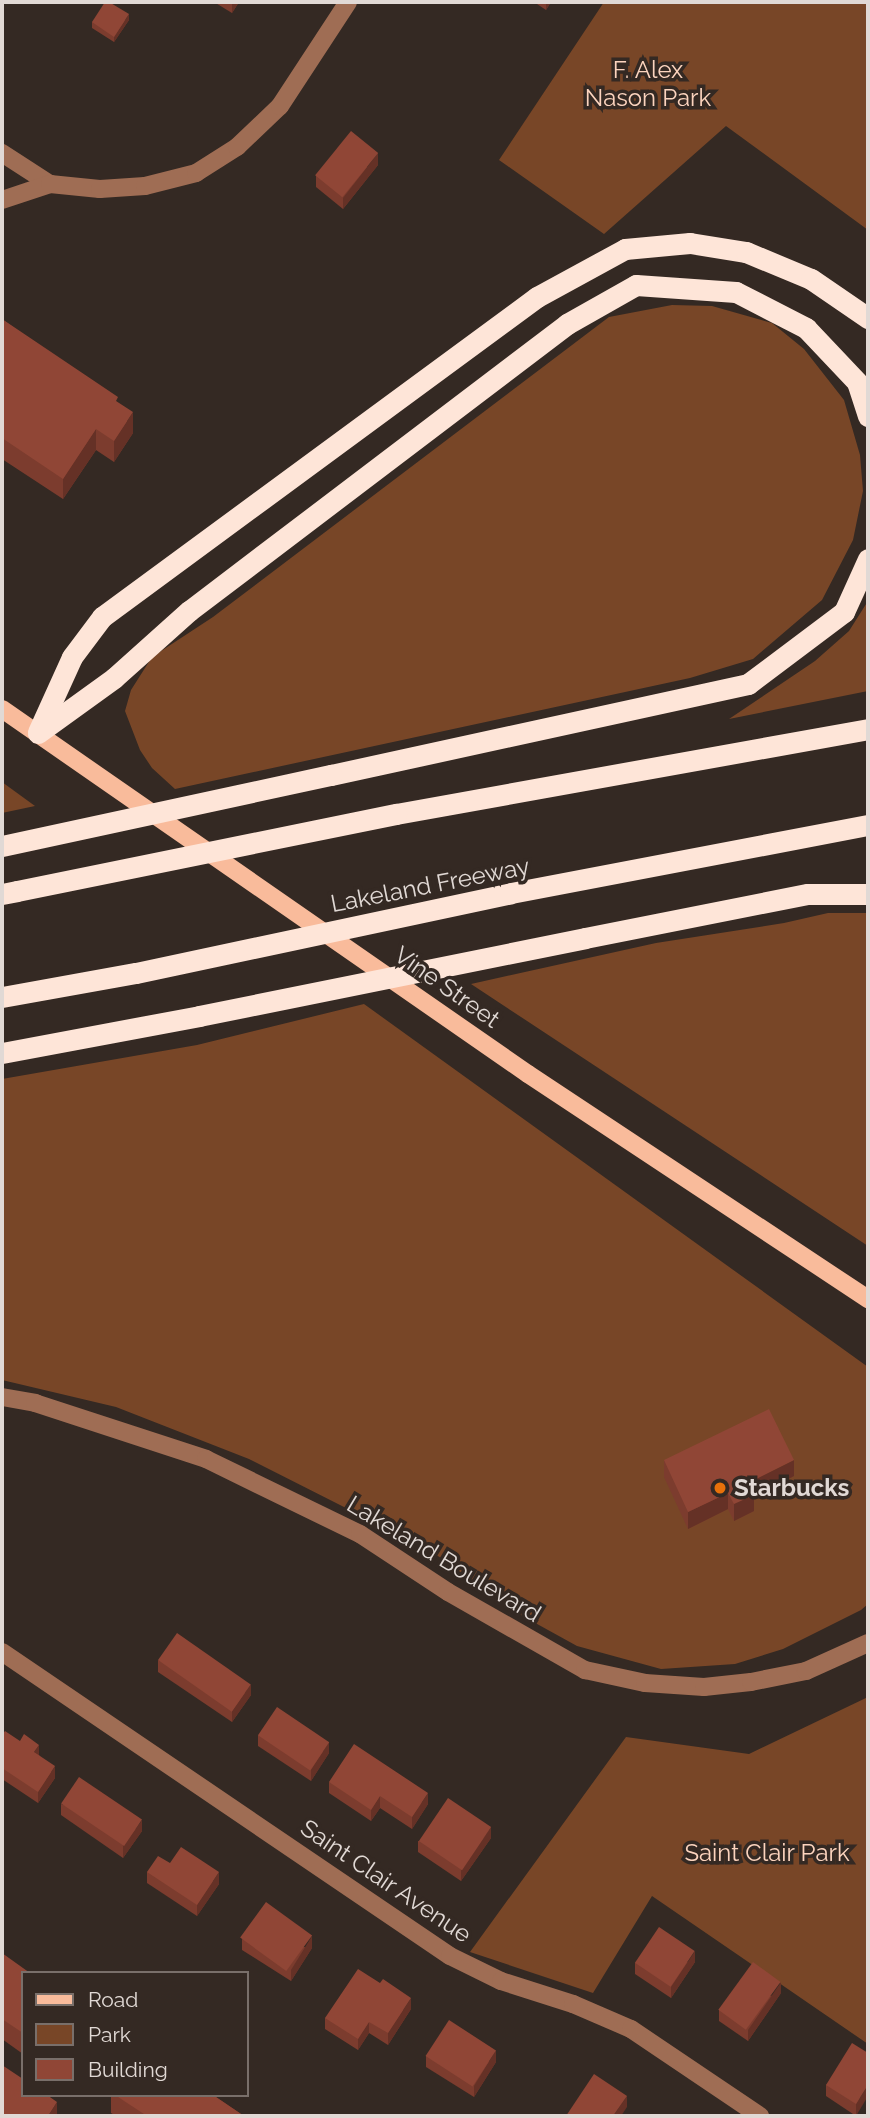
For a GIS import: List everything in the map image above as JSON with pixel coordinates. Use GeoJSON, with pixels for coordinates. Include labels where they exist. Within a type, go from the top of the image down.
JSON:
{"type":"FeatureCollection","features":[{"type":"Feature","properties":{"kind":"highway"},"geometry":{"type":"LineString","coordinates":[[38,733],[72,656],[102,617],[537,297],[625,249],[690,243],[746,252],[811,279],[868,318]]}},
{"type":"Feature","properties":{"kind":"highway"},"geometry":{"type":"LineString","coordinates":[[38,733],[114,678],[189,611],[567,324],[636,285],[736,292],[806,328],[857,382],[868,416]]}},
{"type":"Feature","properties":{"kind":"highway"},"geometry":{"type":"LineString","coordinates":[[2,846],[748,684],[844,612],[868,559]]}},
{"type":"Feature","properties":{"kind":"highway"},"geometry":{"type":"LineString","coordinates":[[9,893],[396,814],[868,729]]}},
{"type":"Feature","properties":{"kind":"highway","name":"Lakeland Freeway"},"geometry":{"type":"LineString","coordinates":[[2,997],[136,973],[511,893],[868,825]]}},
{"type":"Feature","properties":{"kind":"highway"},"geometry":{"type":"LineString","coordinates":[[2,1053],[808,894],[868,894]]}},
{"type":"Feature","properties":{"kind":"main road","name":"Vine Street"},"geometry":{"type":"LineString","coordinates":[[2,709],[528,1074],[868,1299]]}},
{"type":"Feature","properties":{"kind":"street"},"geometry":{"type":"LineString","coordinates":[[2,200],[50,184],[100,189],[145,186],[196,173],[237,147],[280,106],[348,2]]}},
{"type":"Feature","properties":{"kind":"street"},"geometry":{"type":"LineString","coordinates":[[2,153],[50,184]]}},
{"type":"Feature","properties":{"kind":"street","name":"Lakeland Boulevard"},"geometry":{"type":"LineString","coordinates":[[2,1398],[35,1403],[206,1460],[360,1534],[448,1592],[584,1670],[645,1684],[704,1687],[751,1682],[806,1671],[868,1643]]}},
{"type":"Feature","properties":{"kind":"street","name":"Saint Clair Avenue"},"geometry":{"type":"LineString","coordinates":[[2,1652],[450,1956],[501,1981],[573,2004],[631,2029],[760,2116]]}},
{"type":"Feature","properties":{"kind":"green space","name":"F. Alex Nason Park"},"geometry":{"type":"Polygon","coordinates":[[[604,2],[868,2],[868,230],[726,126],[604,234],[499,160],[604,2]]]}},
{"type":"Feature","properties":{"kind":"green space"},"geometry":{"type":"Polygon","coordinates":[[[672,305],[712,306],[772,323],[804,349],[844,400],[860,455],[863,491],[853,540],[822,600],[753,659],[690,678],[175,789],[152,768],[140,750],[125,711],[131,690],[152,657],[213,617],[609,317],[672,305]]]}},
{"type":"Feature","properties":{"kind":"green space"},"geometry":{"type":"Polygon","coordinates":[[[868,601],[868,691],[729,719],[815,661],[849,631],[868,601]]]}},
{"type":"Feature","properties":{"kind":"green space"},"geometry":{"type":"Polygon","coordinates":[[[2,782],[35,806],[2,813],[2,782]]]}},
{"type":"Feature","properties":{"kind":"green space"},"geometry":{"type":"Polygon","coordinates":[[[828,913],[868,913],[868,1246],[471,984],[656,943],[784,923],[828,913]]]}},
{"type":"Feature","properties":{"kind":"green space"},"geometry":{"type":"Polygon","coordinates":[[[364,1004],[868,1367],[868,1604],[861,1610],[783,1649],[735,1664],[661,1669],[577,1646],[519,1614],[431,1551],[249,1459],[116,1407],[2,1380],[2,1079],[197,1045],[364,1004]]]}},
{"type":"Feature","properties":{"kind":"green space","name":"Saint Clair Park"},"geometry":{"type":"Polygon","coordinates":[[[868,1697],[868,2044],[652,1896],[593,1993],[470,1952],[626,1737],[749,1754],[868,1697]]]}},
{"type":"Feature","properties":{"kind":"building"},"geometry":{"type":"Polygon","coordinates":[[[105,2],[129,14],[114,37],[92,22],[105,2]]]}},
{"type":"Feature","properties":{"kind":"building"},"geometry":{"type":"Polygon","coordinates":[[[351,131],[378,153],[342,197],[315,175],[351,131]]]}},
{"type":"Feature","properties":{"kind":"building"},"geometry":{"type":"Polygon","coordinates":[[[2,319],[118,397],[116,401],[133,412],[114,441],[96,429],[63,479],[2,438],[2,319]]]}},
{"type":"Feature","properties":{"kind":"building","name":"Starbucks"},"geometry":{"type":"Polygon","coordinates":[[[769,1409],[794,1460],[748,1483],[754,1495],[734,1504],[728,1493],[688,1512],[664,1460],[769,1409]]]}},
{"type":"Feature","properties":{"kind":"building"},"geometry":{"type":"Polygon","coordinates":[[[177,1633],[251,1685],[232,1712],[158,1660],[177,1633]]]}},
{"type":"Feature","properties":{"kind":"building"},"geometry":{"type":"Polygon","coordinates":[[[277,1707],[329,1742],[310,1770],[258,1735],[277,1707]]]}},
{"type":"Feature","properties":{"kind":"building"},"geometry":{"type":"Polygon","coordinates":[[[5,1731],[20,1741],[24,1734],[39,1745],[34,1752],[55,1766],[38,1792],[2,1768],[2,1735],[5,1731]]]}},
{"type":"Feature","properties":{"kind":"building"},"geometry":{"type":"Polygon","coordinates":[[[354,1744],[428,1793],[412,1817],[380,1796],[371,1810],[329,1782],[354,1744]]]}},
{"type":"Feature","properties":{"kind":"building"},"geometry":{"type":"Polygon","coordinates":[[[79,1777],[142,1819],[124,1846],[61,1804],[79,1777]]]}},
{"type":"Feature","properties":{"kind":"building"},"geometry":{"type":"Polygon","coordinates":[[[448,1798],[491,1827],[462,1870],[419,1841],[448,1798]]]}},
{"type":"Feature","properties":{"kind":"building"},"geometry":{"type":"Polygon","coordinates":[[[181,1847],[219,1872],[197,1905],[147,1872],[158,1856],[170,1863],[181,1847]]]}},
{"type":"Feature","properties":{"kind":"building"},"geometry":{"type":"Polygon","coordinates":[[[266,1902],[312,1936],[286,1971],[240,1938],[266,1902]]]}},
{"type":"Feature","properties":{"kind":"building"},"geometry":{"type":"Polygon","coordinates":[[[659,1927],[695,1951],[671,1987],[635,1963],[659,1927]]]}},
{"type":"Feature","properties":{"kind":"building"},"geometry":{"type":"Polygon","coordinates":[[[2,1953],[27,1971],[21,1971],[21,2032],[2,2019],[2,1953]]]}},
{"type":"Feature","properties":{"kind":"building"},"geometry":{"type":"Polygon","coordinates":[[[753,1962],[781,1982],[746,2030],[718,2010],[753,1962]]]}},
{"type":"Feature","properties":{"kind":"building"},"geometry":{"type":"Polygon","coordinates":[[[358,1969],[380,1983],[383,1979],[411,1998],[388,2033],[369,2022],[358,2039],[325,2018],[358,1969]]]}},
{"type":"Feature","properties":{"kind":"building"},"geometry":{"type":"Polygon","coordinates":[[[449,2020],[496,2050],[473,2087],[426,2056],[449,2020]]]}},
{"type":"Feature","properties":{"kind":"building"},"geometry":{"type":"Polygon","coordinates":[[[852,2043],[868,2053],[868,2085],[856,2104],[826,2085],[852,2043]]]}},
{"type":"Feature","properties":{"kind":"building"},"geometry":{"type":"Polygon","coordinates":[[[2,2065],[21,2078],[21,2097],[50,2097],[57,2102],[48,2116],[2,2116],[2,2065]]]}},
{"type":"Feature","properties":{"kind":"building"},"geometry":{"type":"Polygon","coordinates":[[[594,2074],[627,2096],[613,2116],[566,2116],[594,2074]]]}},
{"type":"Feature","properties":{"kind":"building"},"geometry":{"type":"Polygon","coordinates":[[[118,2097],[216,2097],[244,2116],[147,2116],[118,2097]]]}},
{"type":"Feature","properties":{"kind":"place","name":"Starbucks"},"geometry":{"type":"Point","coordinates":[720,1488]}}]}
